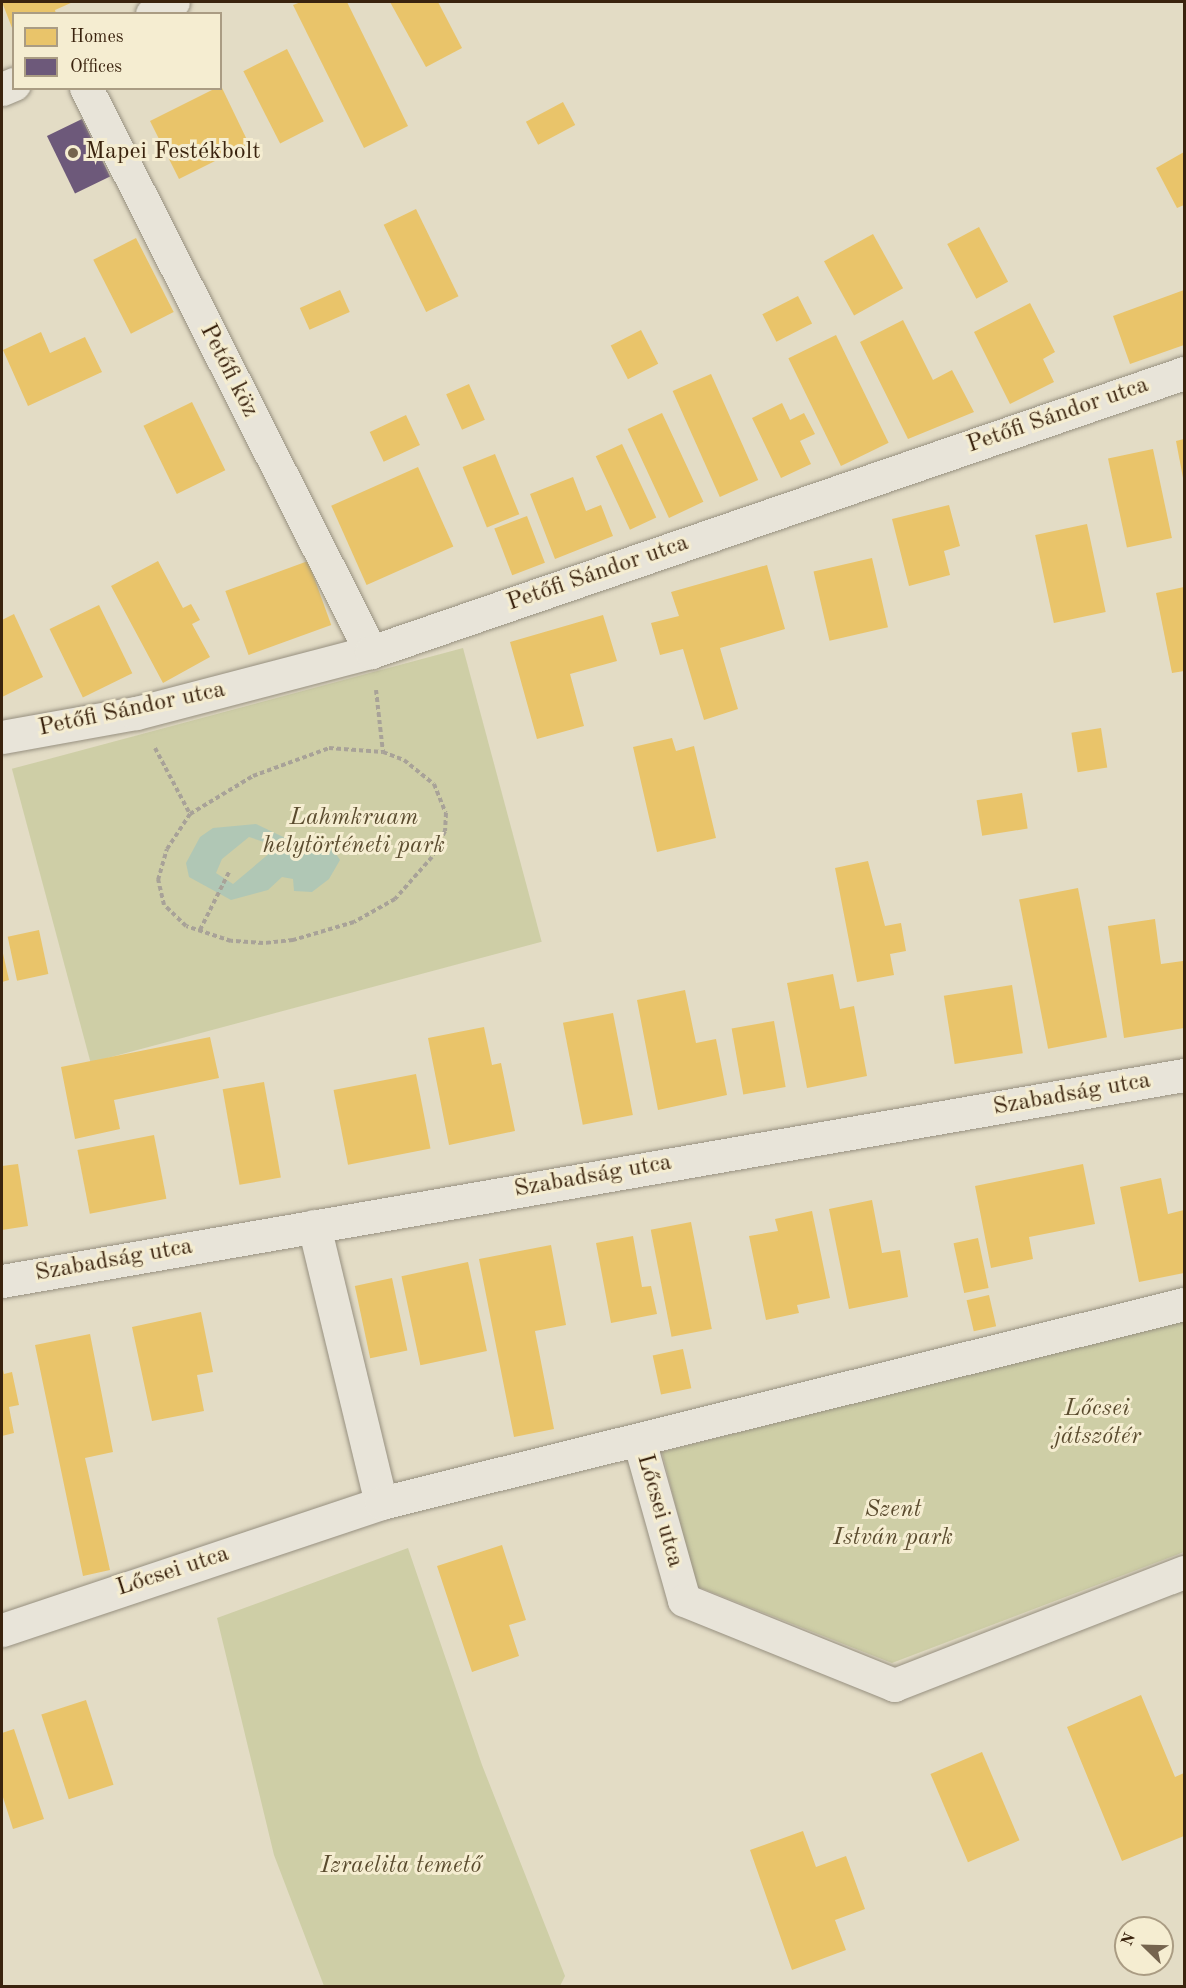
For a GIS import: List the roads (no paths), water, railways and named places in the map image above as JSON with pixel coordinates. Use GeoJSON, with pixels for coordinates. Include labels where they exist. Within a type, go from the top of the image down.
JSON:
{"type":"FeatureCollection","features":[{"type":"Feature","properties":{"kind":"street"},"geometry":{"type":"LineString","coordinates":[[156,12],[173,2]]}},
{"type":"Feature","properties":{"kind":"street","name":"Petőfi köz"},"geometry":{"type":"LineString","coordinates":[[87,90],[371,652]]}},
{"type":"Feature","properties":{"kind":"street","name":"Petőfi Sándor utca"},"geometry":{"type":"LineString","coordinates":[[2,737],[136,713],[371,652],[1185,373]]}},
{"type":"Feature","properties":{"kind":"street","name":"Szabadság utca"},"geometry":{"type":"LineString","coordinates":[[2,1281],[1185,1076]]}},
{"type":"Feature","properties":{"kind":"street"},"geometry":{"type":"LineString","coordinates":[[314,1226],[381,1503]]}},
{"type":"Feature","properties":{"kind":"street"},"geometry":{"type":"LineString","coordinates":[[639,1440],[1185,1304]]}},
{"type":"Feature","properties":{"kind":"street","name":"Lőcsei utca"},"geometry":{"type":"LineString","coordinates":[[2,1630],[381,1503],[639,1440],[684,1600],[894,1684],[1185,1572]]}},
{"type":"Feature","properties":{"kind":"place","name":"Mapei Festékbolt"},"geometry":{"type":"Point","coordinates":[73,153]}},
{"type":"Feature","properties":{"kind":"park label","name":"Lahmkruam helytörténeti park"},"geometry":{"type":"Point","coordinates":[354,833]}},
{"type":"Feature","properties":{"kind":"park label","name":"Lőcsei játszótér"},"geometry":{"type":"Point","coordinates":[1097,1424]}},
{"type":"Feature","properties":{"kind":"park label","name":"Szent István park"},"geometry":{"type":"Point","coordinates":[893,1525]}},
{"type":"Feature","properties":{"kind":"park label","name":"Izraelita temető"},"geometry":{"type":"Point","coordinates":[401,1867]}}]}
